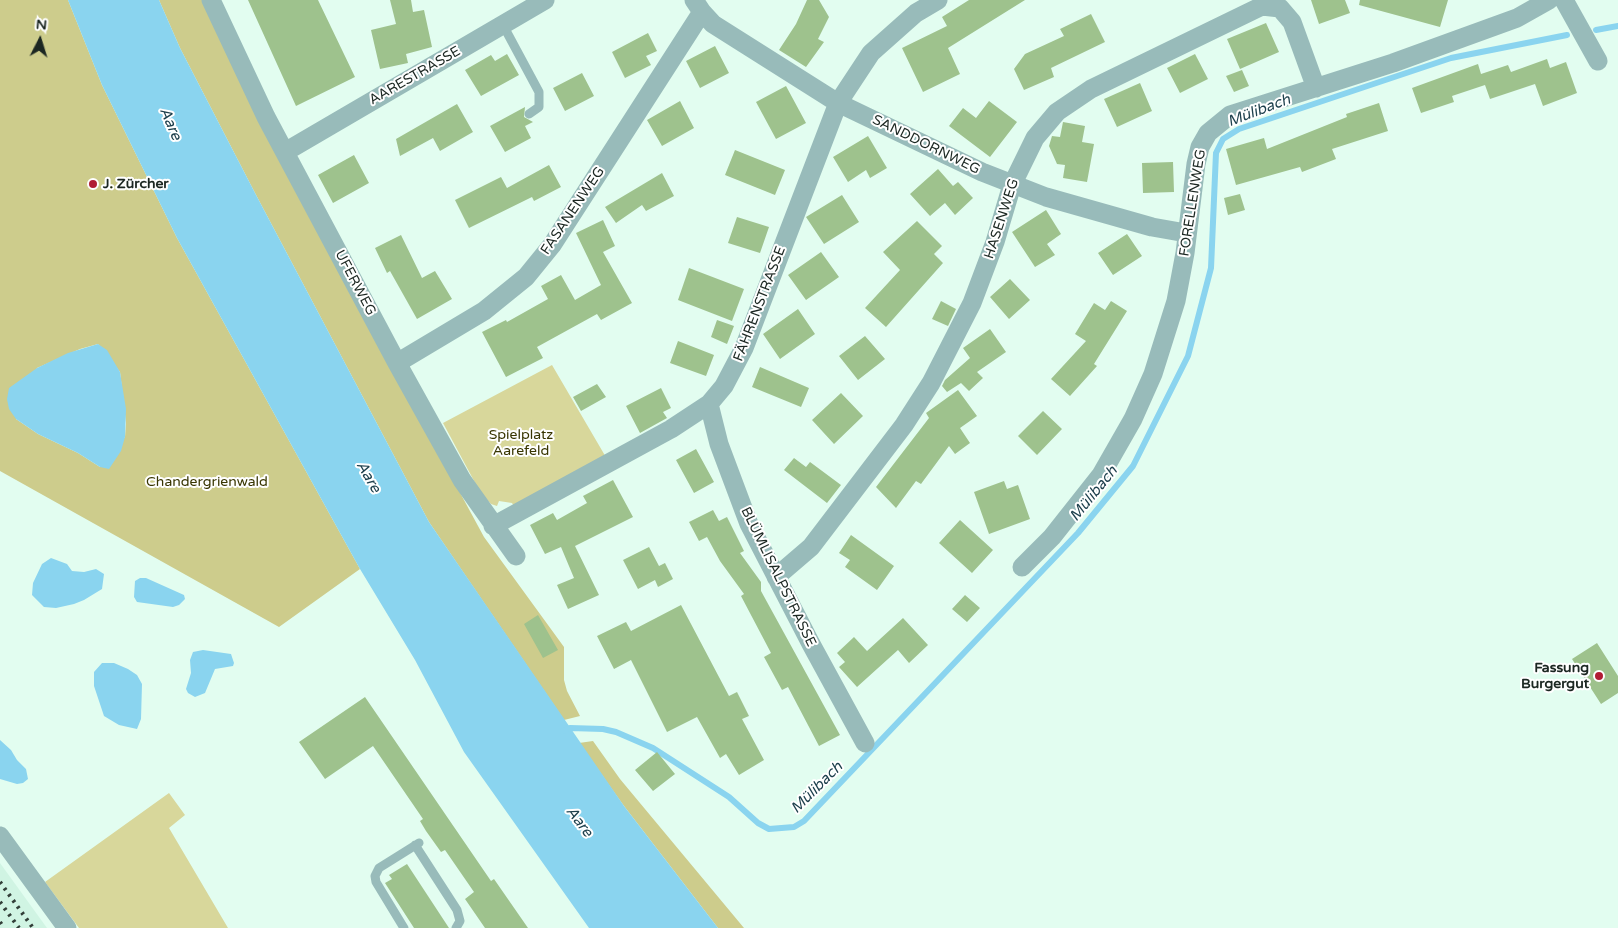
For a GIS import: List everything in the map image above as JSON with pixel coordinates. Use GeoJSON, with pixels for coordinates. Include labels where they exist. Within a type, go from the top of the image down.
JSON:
{"type":"FeatureCollection","features":[{"type":"Feature","properties":{"kind":"street","name":"UFERWEG"},"geometry":{"type":"LineString","coordinates":[[211,0],[266,117],[397,362],[462,480],[516,556]]}},
{"type":"Feature","properties":{"kind":"street","name":"AARESTRASSE"},"geometry":{"type":"LineString","coordinates":[[285,152],[545,0]]}},
{"type":"Feature","properties":{"kind":"street","name":"FÄHRENSTRASSE"},"geometry":{"type":"LineString","coordinates":[[493,526],[671,429],[709,404],[724,386],[738,362],[838,103],[871,52],[909,19],[938,0]]}},
{"type":"Feature","properties":{"kind":"street","name":"FORELLENWEG"},"geometry":{"type":"LineString","coordinates":[[1022,566],[1052,537],[1101,475],[1133,419],[1153,374],[1170,319],[1182,267],[1196,164],[1200,147],[1208,133],[1230,115],[1316,88],[1517,18],[1549,0]]}},
{"type":"Feature","properties":{"kind":"street"},"geometry":{"type":"LineString","coordinates":[[1564,0],[1598,61]]}},
{"type":"Feature","properties":{"kind":"street","name":"SANDDORNWEG"},"geometry":{"type":"LineString","coordinates":[[698,6],[728,34],[838,103],[1012,185],[1152,227],[1186,233]]}},
{"type":"Feature","properties":{"kind":"street","name":"FASANENWEG"},"geometry":{"type":"LineString","coordinates":[[397,362],[484,311],[509,293],[531,272],[552,245],[698,6]]}},
{"type":"Feature","properties":{"kind":"street","name":"HASENWEG"},"geometry":{"type":"LineString","coordinates":[[776,577],[810,547],[904,425],[931,383],[972,303],[995,242],[1012,185],[1035,138],[1057,112],[1071,101],[1262,6],[1280,8],[1292,22],[1316,88]]}},
{"type":"Feature","properties":{"kind":"street","name":"BLÜMLISALPSTRASSE"},"geometry":{"type":"LineString","coordinates":[[709,404],[719,444],[749,524],[865,743]]}},
{"type":"Feature","properties":{"kind":"street"},"geometry":{"type":"LineString","coordinates":[[0,836],[67,928]]}},
{"type":"Feature","properties":{"kind":"lane"},"geometry":{"type":"LineString","coordinates":[[503,25],[539,92],[539,107],[529,114]]}},
{"type":"Feature","properties":{"kind":"lane"},"geometry":{"type":"LineString","coordinates":[[404,928],[376,882],[375,876],[378,868],[417,844],[457,910],[460,926]]}},
{"type":"Feature","properties":{"kind":"shaded area"},"geometry":{"type":"Polygon","coordinates":[[[0,863],[47,928],[0,928],[0,863]]]}},
{"type":"Feature","properties":{"kind":"green space","name":"Chandergrienwald"},"geometry":{"type":"Polygon","coordinates":[[[0,0],[68,0],[102,85],[177,238],[360,569],[279,627],[0,471],[0,0]],[[98,344],[80,349],[37,368],[16,419],[38,434],[78,453],[100,467],[125,437],[126,423],[120,372],[98,344]]]}},
{"type":"Feature","properties":{"kind":"green space"},"geometry":{"type":"Polygon","coordinates":[[[159,0],[202,0],[282,164],[484,537],[564,647],[564,680],[567,691],[580,716],[564,720],[429,522],[180,48],[159,0]]]}},
{"type":"Feature","properties":{"kind":"green space","name":"Spielplatz Aarefeld"},"geometry":{"type":"Polygon","coordinates":[[[552,365],[607,459],[515,508],[512,503],[499,501],[497,506],[491,504],[480,492],[443,423],[552,365]]]}},
{"type":"Feature","properties":{"kind":"green space"},"geometry":{"type":"Polygon","coordinates":[[[593,741],[620,779],[744,928],[718,928],[624,806],[579,743],[593,741]]]}},
{"type":"Feature","properties":{"kind":"green space"},"geometry":{"type":"Polygon","coordinates":[[[169,793],[185,815],[169,828],[228,928],[79,928],[45,882],[169,793]]]}},
{"type":"Feature","properties":{"kind":"water","name":"Aare"},"geometry":{"type":"Polygon","coordinates":[[[68,0],[159,0],[180,48],[255,193],[429,522],[624,806],[718,928],[589,928],[464,752],[415,660],[360,569],[177,238],[102,85],[68,0]]]}},
{"type":"Feature","properties":{"kind":"water"},"geometry":{"type":"Polygon","coordinates":[[[98,344],[107,350],[120,372],[126,409],[125,437],[121,451],[109,469],[100,467],[78,453],[38,434],[16,419],[9,409],[7,399],[9,388],[37,368],[68,353],[98,344]]]}},
{"type":"Feature","properties":{"kind":"water"},"geometry":{"type":"Polygon","coordinates":[[[51,558],[67,564],[72,571],[84,572],[96,569],[104,574],[102,589],[74,604],[56,608],[44,607],[32,595],[33,583],[42,564],[51,558]]]}},
{"type":"Feature","properties":{"kind":"water"},"geometry":{"type":"Polygon","coordinates":[[[140,578],[146,578],[184,595],[185,599],[179,605],[173,607],[137,602],[134,597],[135,581],[140,578]]]}},
{"type":"Feature","properties":{"kind":"water"},"geometry":{"type":"Polygon","coordinates":[[[203,650],[231,654],[234,663],[233,666],[215,669],[205,693],[195,697],[188,693],[186,689],[191,673],[190,660],[193,652],[203,650]]]}},
{"type":"Feature","properties":{"kind":"water"},"geometry":{"type":"Polygon","coordinates":[[[102,663],[114,663],[128,669],[137,675],[142,684],[141,719],[137,729],[119,725],[104,716],[94,686],[94,672],[102,663]]]}},
{"type":"Feature","properties":{"kind":"water"},"geometry":{"type":"Polygon","coordinates":[[[0,740],[11,750],[26,769],[28,779],[23,783],[17,784],[0,779],[0,740]]]}},
{"type":"Feature","properties":{"kind":"building"},"geometry":{"type":"Polygon","coordinates":[[[248,0],[318,0],[355,77],[296,106],[248,0]]]}},
{"type":"Feature","properties":{"kind":"building"},"geometry":{"type":"Polygon","coordinates":[[[390,0],[411,0],[413,12],[424,10],[432,47],[406,54],[408,63],[380,69],[371,30],[396,24],[390,0]]]}},
{"type":"Feature","properties":{"kind":"building"},"geometry":{"type":"Polygon","coordinates":[[[807,0],[819,0],[829,17],[818,39],[824,42],[806,67],[779,50],[796,24],[807,0]]]}},
{"type":"Feature","properties":{"kind":"building"},"geometry":{"type":"Polygon","coordinates":[[[969,0],[1025,0],[948,48],[960,74],[923,92],[902,48],[947,26],[942,17],[969,0]]]}},
{"type":"Feature","properties":{"kind":"building"},"geometry":{"type":"Polygon","coordinates":[[[1311,0],[1345,0],[1350,13],[1319,24],[1311,0]]]}},
{"type":"Feature","properties":{"kind":"building"},"geometry":{"type":"Polygon","coordinates":[[[1360,0],[1448,0],[1440,27],[1359,5],[1360,0]]]}},
{"type":"Feature","properties":{"kind":"building"},"geometry":{"type":"Polygon","coordinates":[[[1091,14],[1105,42],[1051,68],[1054,77],[1024,90],[1014,69],[1025,54],[1064,36],[1060,29],[1091,14]]]}},
{"type":"Feature","properties":{"kind":"building"},"geometry":{"type":"Polygon","coordinates":[[[1266,23],[1279,52],[1240,69],[1227,39],[1266,23]]]}},
{"type":"Feature","properties":{"kind":"building"},"geometry":{"type":"Polygon","coordinates":[[[648,33],[657,51],[646,56],[651,65],[625,78],[612,52],[648,33]]]}},
{"type":"Feature","properties":{"kind":"building"},"geometry":{"type":"Polygon","coordinates":[[[715,46],[729,73],[700,88],[686,61],[715,46]]]}},
{"type":"Feature","properties":{"kind":"building"},"geometry":{"type":"Polygon","coordinates":[[[507,54],[519,75],[481,96],[465,70],[491,55],[495,61],[507,54]]]}},
{"type":"Feature","properties":{"kind":"building"},"geometry":{"type":"Polygon","coordinates":[[[1195,54],[1208,79],[1180,93],[1167,68],[1195,54]]]}},
{"type":"Feature","properties":{"kind":"building"},"geometry":{"type":"Polygon","coordinates":[[[1547,59],[1550,68],[1566,62],[1577,93],[1543,106],[1535,84],[1490,99],[1485,85],[1452,96],[1454,102],[1421,113],[1412,88],[1478,64],[1481,74],[1508,65],[1511,72],[1547,59]]]}},
{"type":"Feature","properties":{"kind":"building"},"geometry":{"type":"Polygon","coordinates":[[[1242,70],[1249,86],[1234,92],[1226,76],[1242,70]]]}},
{"type":"Feature","properties":{"kind":"building"},"geometry":{"type":"Polygon","coordinates":[[[582,73],[594,96],[565,111],[553,88],[582,73]]]}},
{"type":"Feature","properties":{"kind":"building"},"geometry":{"type":"Polygon","coordinates":[[[1140,83],[1152,111],[1117,127],[1104,99],[1140,83]]]}},
{"type":"Feature","properties":{"kind":"building"},"geometry":{"type":"Polygon","coordinates":[[[786,86],[806,123],[776,139],[756,102],[786,86]]]}},
{"type":"Feature","properties":{"kind":"building"},"geometry":{"type":"Polygon","coordinates":[[[680,101],[694,128],[662,146],[647,120],[680,101]]]}},
{"type":"Feature","properties":{"kind":"building"},"geometry":{"type":"Polygon","coordinates":[[[989,101],[1017,122],[990,157],[949,126],[963,108],[976,118],[989,101]]]}},
{"type":"Feature","properties":{"kind":"building"},"geometry":{"type":"Polygon","coordinates":[[[1379,103],[1388,131],[1332,149],[1336,159],[1302,172],[1300,167],[1236,185],[1226,149],[1264,138],[1267,149],[1347,117],[1346,114],[1379,103]]]}},
{"type":"Feature","properties":{"kind":"building"},"geometry":{"type":"Polygon","coordinates":[[[457,104],[473,132],[440,151],[433,138],[400,156],[396,139],[457,104]]]}},
{"type":"Feature","properties":{"kind":"building"},"geometry":{"type":"Polygon","coordinates":[[[525,107],[524,117],[533,122],[525,126],[531,138],[505,152],[490,126],[525,107]]]}},
{"type":"Feature","properties":{"kind":"building"},"geometry":{"type":"Polygon","coordinates":[[[1063,122],[1085,126],[1082,142],[1094,144],[1087,182],[1063,178],[1065,165],[1057,164],[1049,146],[1052,136],[1060,137],[1063,122]]]}},
{"type":"Feature","properties":{"kind":"building"},"geometry":{"type":"Polygon","coordinates":[[[868,136],[887,168],[870,178],[866,170],[848,182],[833,157],[868,136]]]}},
{"type":"Feature","properties":{"kind":"building"},"geometry":{"type":"Polygon","coordinates":[[[735,150],[785,170],[775,195],[725,175],[735,150]]]}},
{"type":"Feature","properties":{"kind":"building"},"geometry":{"type":"Polygon","coordinates":[[[354,155],[369,183],[333,203],[318,175],[354,155]]]}},
{"type":"Feature","properties":{"kind":"building"},"geometry":{"type":"Polygon","coordinates":[[[1173,162],[1174,192],[1143,193],[1142,163],[1173,162]]]}},
{"type":"Feature","properties":{"kind":"building"},"geometry":{"type":"Polygon","coordinates":[[[549,165],[561,187],[534,201],[532,197],[469,228],[455,200],[501,177],[507,188],[549,165]]]}},
{"type":"Feature","properties":{"kind":"building"},"geometry":{"type":"Polygon","coordinates":[[[938,169],[953,186],[958,182],[973,198],[955,215],[945,203],[930,216],[910,194],[938,169]]]}},
{"type":"Feature","properties":{"kind":"building"},"geometry":{"type":"Polygon","coordinates":[[[662,173],[674,196],[646,211],[642,205],[616,223],[605,207],[662,173]]]}},
{"type":"Feature","properties":{"kind":"building"},"geometry":{"type":"Polygon","coordinates":[[[1240,194],[1245,210],[1228,215],[1224,198],[1240,194]]]}},
{"type":"Feature","properties":{"kind":"building"},"geometry":{"type":"Polygon","coordinates":[[[842,195],[859,222],[824,244],[806,217],[842,195]]]}},
{"type":"Feature","properties":{"kind":"building"},"geometry":{"type":"Polygon","coordinates":[[[1046,210],[1061,234],[1047,244],[1055,255],[1035,267],[1012,232],[1046,210]]]}},
{"type":"Feature","properties":{"kind":"building"},"geometry":{"type":"Polygon","coordinates":[[[737,217],[769,227],[760,253],[728,243],[737,217]]]}},
{"type":"Feature","properties":{"kind":"building"},"geometry":{"type":"Polygon","coordinates":[[[603,220],[615,246],[603,252],[632,303],[601,320],[597,314],[537,347],[543,358],[506,377],[482,332],[506,320],[507,322],[548,299],[541,286],[561,275],[575,300],[601,285],[576,233],[603,220]]]}},
{"type":"Feature","properties":{"kind":"building"},"geometry":{"type":"Polygon","coordinates":[[[917,221],[942,246],[934,254],[943,263],[886,327],[865,308],[900,270],[883,252],[917,221]]]}},
{"type":"Feature","properties":{"kind":"building"},"geometry":{"type":"Polygon","coordinates":[[[1127,234],[1142,256],[1113,275],[1098,253],[1127,234]]]}},
{"type":"Feature","properties":{"kind":"building"},"geometry":{"type":"Polygon","coordinates":[[[401,235],[422,278],[435,271],[452,299],[417,319],[390,271],[387,273],[375,248],[401,235]]]}},
{"type":"Feature","properties":{"kind":"building"},"geometry":{"type":"Polygon","coordinates":[[[821,252],[839,277],[806,300],[788,275],[821,252]]]}},
{"type":"Feature","properties":{"kind":"building"},"geometry":{"type":"Polygon","coordinates":[[[689,268],[744,289],[732,321],[678,300],[689,268]]]}},
{"type":"Feature","properties":{"kind":"building"},"geometry":{"type":"Polygon","coordinates":[[[1010,279],[1030,300],[1009,319],[990,297],[1010,279]]]}},
{"type":"Feature","properties":{"kind":"building"},"geometry":{"type":"Polygon","coordinates":[[[941,301],[956,309],[948,326],[932,319],[941,301]]]}},
{"type":"Feature","properties":{"kind":"building"},"geometry":{"type":"Polygon","coordinates":[[[1111,301],[1127,311],[1094,364],[1097,366],[1070,396],[1051,379],[1086,341],[1075,334],[1094,303],[1105,310],[1111,301]]]}},
{"type":"Feature","properties":{"kind":"building"},"geometry":{"type":"Polygon","coordinates":[[[798,309],[815,334],[780,359],[763,334],[798,309]]]}},
{"type":"Feature","properties":{"kind":"building"},"geometry":{"type":"Polygon","coordinates":[[[717,320],[734,326],[727,344],[711,337],[717,320]]]}},
{"type":"Feature","properties":{"kind":"building"},"geometry":{"type":"Polygon","coordinates":[[[990,329],[1006,352],[977,372],[983,378],[969,391],[961,383],[947,392],[942,386],[945,380],[970,358],[963,348],[990,329]]]}},
{"type":"Feature","properties":{"kind":"building"},"geometry":{"type":"Polygon","coordinates":[[[865,336],[885,359],[858,380],[839,356],[865,336]]]}},
{"type":"Feature","properties":{"kind":"building"},"geometry":{"type":"Polygon","coordinates":[[[678,341],[714,355],[706,376],[670,363],[678,341]]]}},
{"type":"Feature","properties":{"kind":"building"},"geometry":{"type":"Polygon","coordinates":[[[760,367],[809,388],[801,407],[752,387],[760,367]]]}},
{"type":"Feature","properties":{"kind":"building"},"geometry":{"type":"Polygon","coordinates":[[[597,384],[606,397],[581,411],[573,397],[597,384]]]}},
{"type":"Feature","properties":{"kind":"building"},"geometry":{"type":"Polygon","coordinates":[[[661,388],[671,408],[663,412],[667,418],[640,433],[626,406],[661,388]]]}},
{"type":"Feature","properties":{"kind":"building"},"geometry":{"type":"Polygon","coordinates":[[[958,390],[977,416],[960,428],[970,443],[955,454],[949,446],[921,484],[916,481],[896,508],[876,487],[929,418],[926,413],[958,390]]]}},
{"type":"Feature","properties":{"kind":"building"},"geometry":{"type":"Polygon","coordinates":[[[841,393],[863,416],[834,444],[812,420],[841,393]]]}},
{"type":"Feature","properties":{"kind":"building"},"geometry":{"type":"Polygon","coordinates":[[[1043,411],[1062,429],[1037,455],[1018,436],[1043,411]]]}},
{"type":"Feature","properties":{"kind":"building"},"geometry":{"type":"Polygon","coordinates":[[[696,449],[714,482],[694,493],[676,460],[696,449]]]}},
{"type":"Feature","properties":{"kind":"building"},"geometry":{"type":"Polygon","coordinates":[[[794,458],[806,467],[810,462],[841,485],[827,503],[784,470],[794,458]]]}},
{"type":"Feature","properties":{"kind":"building"},"geometry":{"type":"Polygon","coordinates":[[[613,480],[633,517],[575,546],[599,595],[568,609],[557,585],[574,578],[561,547],[545,554],[530,525],[553,513],[557,520],[587,503],[583,496],[613,480]]]}},
{"type":"Feature","properties":{"kind":"building"},"geometry":{"type":"Polygon","coordinates":[[[1004,481],[1007,489],[1018,485],[1030,519],[989,534],[974,492],[1004,481]]]}},
{"type":"Feature","properties":{"kind":"building"},"geometry":{"type":"Polygon","coordinates":[[[713,510],[719,521],[727,517],[744,551],[740,553],[761,582],[761,591],[840,735],[819,746],[788,687],[782,690],[764,657],[771,653],[741,596],[744,594],[720,561],[707,537],[699,541],[689,522],[713,510]]]}},
{"type":"Feature","properties":{"kind":"building"},"geometry":{"type":"Polygon","coordinates":[[[960,520],[993,550],[972,573],[939,543],[960,520]]]}},
{"type":"Feature","properties":{"kind":"building"},"geometry":{"type":"Polygon","coordinates":[[[851,535],[894,566],[877,590],[845,567],[850,560],[839,553],[851,535]]]}},
{"type":"Feature","properties":{"kind":"building"},"geometry":{"type":"Polygon","coordinates":[[[649,547],[659,566],[665,563],[673,579],[658,587],[655,580],[638,589],[623,560],[649,547]]]}},
{"type":"Feature","properties":{"kind":"building"},"geometry":{"type":"Polygon","coordinates":[[[965,595],[980,608],[967,622],[952,609],[965,595]]]}},
{"type":"Feature","properties":{"kind":"building"},"geometry":{"type":"Polygon","coordinates":[[[681,605],[729,696],[737,692],[749,716],[742,719],[764,760],[739,775],[726,754],[720,758],[697,717],[667,732],[631,660],[614,669],[597,636],[626,622],[631,631],[681,605]]]}},
{"type":"Feature","properties":{"kind":"building"},"geometry":{"type":"Polygon","coordinates":[[[538,615],[558,650],[543,658],[524,624],[538,615]]]}},
{"type":"Feature","properties":{"kind":"building"},"geometry":{"type":"Polygon","coordinates":[[[903,618],[928,645],[909,663],[898,650],[857,687],[839,667],[845,662],[837,653],[854,637],[867,651],[903,618]]]}},
{"type":"Feature","properties":{"kind":"building","name":"Fassung Burgergut"},"geometry":{"type":"Polygon","coordinates":[[[1597,643],[1618,676],[1618,693],[1601,704],[1572,659],[1597,643]]]}},
{"type":"Feature","properties":{"kind":"building"},"geometry":{"type":"Polygon","coordinates":[[[365,697],[491,881],[494,879],[528,928],[485,928],[465,899],[474,892],[445,850],[441,852],[426,831],[420,821],[423,819],[373,746],[325,779],[299,742],[365,697]]]}},
{"type":"Feature","properties":{"kind":"building"},"geometry":{"type":"Polygon","coordinates":[[[657,752],[675,774],[653,791],[635,770],[657,752]]]}},
{"type":"Feature","properties":{"kind":"building"},"geometry":{"type":"Polygon","coordinates":[[[407,864],[449,928],[414,928],[385,883],[392,879],[389,875],[407,864]]]}},
{"type":"Feature","properties":{"kind":"waterway","name":"Mülibach"},"geometry":{"type":"LineString","coordinates":[[1596,30],[1618,26]]}},
{"type":"Feature","properties":{"kind":"waterway","name":"Mülibach"},"geometry":{"type":"LineString","coordinates":[[563,731],[570,728],[603,729],[616,732],[653,748],[729,797],[758,823],[769,829],[794,827],[804,821],[1078,533],[1133,466],[1188,356],[1211,268],[1216,153],[1223,139],[1239,129],[1451,58],[1567,35]]}},
{"type":"Feature","properties":{"kind":"railway"},"geometry":{"type":"LineString","coordinates":[[0,882],[33,928]]}},
{"type":"Feature","properties":{"kind":"railway"},"geometry":{"type":"LineString","coordinates":[[0,902],[19,928]]}},
{"type":"Feature","properties":{"kind":"railway"},"geometry":{"type":"LineString","coordinates":[[0,922],[4,928]]}},
{"type":"Feature","properties":{"kind":"place","name":"J. Zürcher"},"geometry":{"type":"Point","coordinates":[93,184]}},
{"type":"Feature","properties":{"kind":"place","name":"Fassung Burgergut"},"geometry":{"type":"Point","coordinates":[1599,676]}}]}
